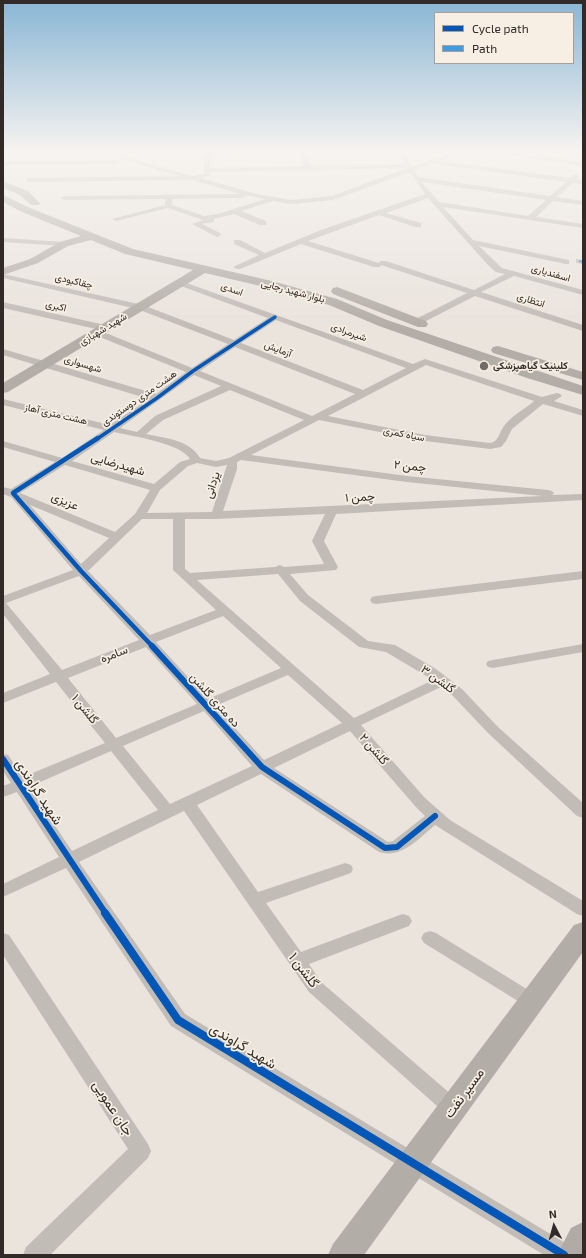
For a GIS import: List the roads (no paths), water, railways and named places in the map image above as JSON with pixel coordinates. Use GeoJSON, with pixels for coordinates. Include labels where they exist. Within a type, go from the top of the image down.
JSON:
{"type":"FeatureCollection","features":[{"type":"Feature","properties":{"kind":"main road","name":"بلوار شهید رجایی"},"geometry":{"type":"LineString","coordinates":[[40,211],[92,237],[128,252],[272,285],[339,305],[383,323],[532,375],[583,390]]}},
{"type":"Feature","properties":{"kind":"main road","name":"بلوار شهید رجایی"},"geometry":{"type":"LineString","coordinates":[[44,211],[139,244],[301,281]]}},
{"type":"Feature","properties":{"kind":"main road"},"geometry":{"type":"LineString","coordinates":[[3,272],[34,261],[64,244],[92,237]]}},
{"type":"Feature","properties":{"kind":"main road","name":"شهید شهبازی"},"geometry":{"type":"LineString","coordinates":[[3,389],[203,269]]}},
{"type":"Feature","properties":{"kind":"main road","name":"بلوار شهید رجایی"},"geometry":{"type":"LineString","coordinates":[[325,287],[350,295],[431,327]]}},
{"type":"Feature","properties":{"kind":"main road"},"geometry":{"type":"LineString","coordinates":[[339,305],[350,295]]}},
{"type":"Feature","properties":{"kind":"main road"},"geometry":{"type":"LineString","coordinates":[[339,305],[362,300]]}},
{"type":"Feature","properties":{"kind":"main road"},"geometry":{"type":"LineString","coordinates":[[486,346],[583,376]]}},
{"type":"Feature","properties":{"kind":"main road","name":"مسیر نفت"},"geometry":{"type":"LineString","coordinates":[[344,1255],[583,932]]}},
{"type":"Feature","properties":{"kind":"main road"},"geometry":{"type":"LineString","coordinates":[[575,1255],[583,1240]]}},
{"type":"Feature","properties":{"kind":"street"},"geometry":{"type":"LineString","coordinates":[[116,219],[149,211]]}},
{"type":"Feature","properties":{"kind":"street"},"geometry":{"type":"LineString","coordinates":[[182,211],[204,218],[234,211],[263,223]]}},
{"type":"Feature","properties":{"kind":"street"},"geometry":{"type":"LineString","coordinates":[[237,267],[303,242],[324,232],[385,211]]}},
{"type":"Feature","properties":{"kind":"street","name":"اسفندیاری"},"geometry":{"type":"LineString","coordinates":[[443,211],[499,270],[511,275],[583,293]]}},
{"type":"Feature","properties":{"kind":"street"},"geometry":{"type":"LineString","coordinates":[[482,211],[583,226]]}},
{"type":"Feature","properties":{"kind":"street"},"geometry":{"type":"LineString","coordinates":[[530,218],[538,211]]}},
{"type":"Feature","properties":{"kind":"street"},"geometry":{"type":"LineString","coordinates":[[379,213],[418,224]]}},
{"type":"Feature","properties":{"kind":"street"},"geometry":{"type":"LineString","coordinates":[[214,216],[216,219],[196,224],[217,235]]}},
{"type":"Feature","properties":{"kind":"street"},"geometry":{"type":"LineString","coordinates":[[3,240],[64,244]]}},
{"type":"Feature","properties":{"kind":"street"},"geometry":{"type":"LineString","coordinates":[[237,242],[266,256]]}},
{"type":"Feature","properties":{"kind":"street","name":"انتظاری"},"geometry":{"type":"LineString","coordinates":[[303,242],[380,264],[583,328]]}},
{"type":"Feature","properties":{"kind":"street"},"geometry":{"type":"LineString","coordinates":[[472,242],[566,262]]}},
{"type":"Feature","properties":{"kind":"street"},"geometry":{"type":"LineString","coordinates":[[417,322],[511,275]]}},
{"type":"Feature","properties":{"kind":"street","name":"چقاکبودی"},"geometry":{"type":"LineString","coordinates":[[3,276],[140,307]]}},
{"type":"Feature","properties":{"kind":"street","name":"اسدی"},"geometry":{"type":"LineString","coordinates":[[181,283],[275,317]]}},
{"type":"Feature","properties":{"kind":"street","name":"اکبری"},"geometry":{"type":"LineString","coordinates":[[3,305],[101,330],[193,371]]}},
{"type":"Feature","properties":{"kind":"street","name":"آزمایش"},"geometry":{"type":"LineString","coordinates":[[140,307],[364,394]]}},
{"type":"Feature","properties":{"kind":"street","name":"هشت متری دوستوندی"},"geometry":{"type":"LineString","coordinates":[[8,491],[63,462],[157,398],[193,371],[275,317]]}},
{"type":"Feature","properties":{"kind":"street","name":"شیرمرادی"},"geometry":{"type":"LineString","coordinates":[[275,317],[415,368]]}},
{"type":"Feature","properties":{"kind":"street","name":"شهسواری"},"geometry":{"type":"LineString","coordinates":[[3,352],[157,398]]}},
{"type":"Feature","properties":{"kind":"street"},"geometry":{"type":"LineString","coordinates":[[3,600],[81,571],[139,516],[156,488],[184,464],[196,460],[216,464],[236,459],[425,362],[583,413]]}},
{"type":"Feature","properties":{"kind":"street","name":"سیاه کمری"},"geometry":{"type":"LineString","coordinates":[[193,371],[316,418],[425,438],[490,446],[496,445],[501,441],[508,427],[541,400]]}},
{"type":"Feature","properties":{"kind":"street"},"geometry":{"type":"LineString","coordinates":[[139,435],[159,418],[230,386]]}},
{"type":"Feature","properties":{"kind":"street"},"geometry":{"type":"LineString","coordinates":[[541,400],[547,400],[558,396]]}},
{"type":"Feature","properties":{"kind":"street","name":"هشت متری آهاز"},"geometry":{"type":"LineString","coordinates":[[3,402],[179,445],[192,453],[196,460]]}},
{"type":"Feature","properties":{"kind":"street","name":"شهیدرضایی"},"geometry":{"type":"LineString","coordinates":[[3,444],[156,488]]}},
{"type":"Feature","properties":{"kind":"street","name":"چمن ۲"},"geometry":{"type":"LineString","coordinates":[[236,459],[580,497]]}},
{"type":"Feature","properties":{"kind":"street","name":"یزدانی"},"geometry":{"type":"LineString","coordinates":[[216,516],[236,459]]}},
{"type":"Feature","properties":{"kind":"street","name":"عزیزی"},"geometry":{"type":"LineString","coordinates":[[8,491],[116,537]]}},
{"type":"Feature","properties":{"kind":"street","name":"ده متری گلشن"},"geometry":{"type":"LineString","coordinates":[[8,491],[81,571],[148,641],[262,767],[385,848],[397,847],[435,816]]}},
{"type":"Feature","properties":{"kind":"street","name":"چمن ۱"},"geometry":{"type":"LineString","coordinates":[[139,516],[216,516],[580,497]]}},
{"type":"Feature","properties":{"kind":"street"},"geometry":{"type":"LineString","coordinates":[[179,516],[182,573],[332,567],[318,541],[332,511]]}},
{"type":"Feature","properties":{"kind":"street","name":"گلشن ۳"},"geometry":{"type":"LineString","coordinates":[[280,569],[304,598],[364,644],[390,648],[431,672],[457,692],[493,730],[583,812]]}},
{"type":"Feature","properties":{"kind":"street","name":"گلشن ۲"},"geometry":{"type":"LineString","coordinates":[[182,573],[352,724],[420,802],[444,824],[583,909]]}},
{"type":"Feature","properties":{"kind":"street"},"geometry":{"type":"LineString","coordinates":[[376,600],[583,575]]}},
{"type":"Feature","properties":{"kind":"street","name":"گلشن ۱"},"geometry":{"type":"LineString","coordinates":[[3,606],[168,812]]}},
{"type":"Feature","properties":{"kind":"street","name":"سامره"},"geometry":{"type":"LineString","coordinates":[[3,698],[224,611]]}},
{"type":"Feature","properties":{"kind":"street"},"geometry":{"type":"LineString","coordinates":[[493,664],[583,648]]}},
{"type":"Feature","properties":{"kind":"street"},"geometry":{"type":"LineString","coordinates":[[3,792],[290,668]]}},
{"type":"Feature","properties":{"kind":"street"},"geometry":{"type":"LineString","coordinates":[[3,891],[442,680]]}},
{"type":"Feature","properties":{"kind":"street","name":"شهید گراوندی"},"geometry":{"type":"LineString","coordinates":[[3,759],[69,860],[178,1020],[564,1255]]}},
{"type":"Feature","properties":{"kind":"street","name":"گلشن ۱"},"geometry":{"type":"LineString","coordinates":[[187,803],[315,987],[453,1108]]}},
{"type":"Feature","properties":{"kind":"street"},"geometry":{"type":"LineString","coordinates":[[255,900],[345,869]]}},
{"type":"Feature","properties":{"kind":"street"},"geometry":{"type":"LineString","coordinates":[[297,962],[403,920]]}},
{"type":"Feature","properties":{"kind":"street"},"geometry":{"type":"LineString","coordinates":[[430,938],[532,1001]]}},
{"type":"Feature","properties":{"kind":"street","name":"جان عمویی"},"geometry":{"type":"LineString","coordinates":[[3,940],[141,1151],[34,1255]]}},
{"type":"Feature","properties":{"kind":"place","name":"کلینیک گیاهپزشکی"},"geometry":{"type":"Point","coordinates":[484,366]}}]}
